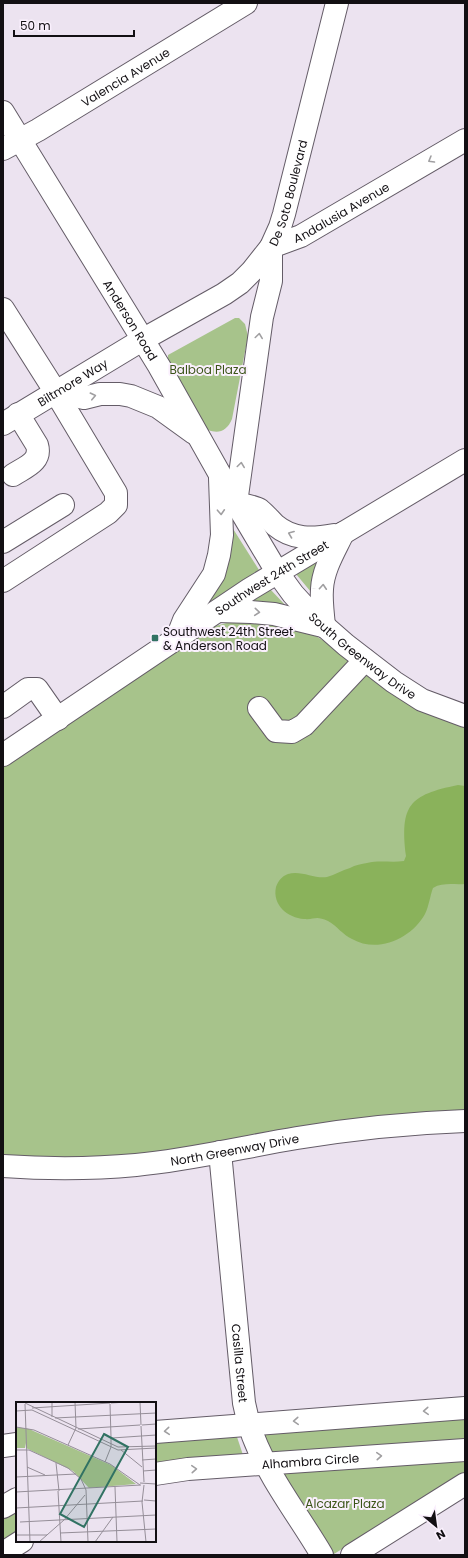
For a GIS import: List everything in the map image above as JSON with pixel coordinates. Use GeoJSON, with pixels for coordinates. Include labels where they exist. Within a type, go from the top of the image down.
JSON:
{"type":"FeatureCollection","features":[{"type":"Feature","properties":{"kind":"street","name":"Valencia Avenue"},"geometry":{"type":"LineString","coordinates":[[12,144],[246,3]]}},
{"type":"Feature","properties":{"kind":"street","name":"De Soto Boulevard"},"geometry":{"type":"LineString","coordinates":[[236,503],[262,317],[271,281],[270,247],[280,227],[284,214],[337,3]]}},
{"type":"Feature","properties":{"kind":"street","name":"Anderson Road"},"geometry":{"type":"LineString","coordinates":[[3,112],[12,144],[167,379],[236,503],[277,572]]}},
{"type":"Feature","properties":{"kind":"street","name":"Andalusia Avenue"},"geometry":{"type":"LineString","coordinates":[[270,247],[301,236],[465,140]]}},
{"type":"Feature","properties":{"kind":"street"},"geometry":{"type":"LineString","coordinates":[[142,340],[224,294],[240,283],[261,260],[270,247]]}},
{"type":"Feature","properties":{"kind":"street"},"geometry":{"type":"LineString","coordinates":[[3,309],[55,391],[116,493],[116,505],[108,513],[3,581]]}},
{"type":"Feature","properties":{"kind":"street","name":"Biltmore Way"},"geometry":{"type":"LineString","coordinates":[[11,419],[55,391],[142,340]]}},
{"type":"Feature","properties":{"kind":"street"},"geometry":{"type":"LineString","coordinates":[[55,391],[84,398],[100,394],[120,394],[136,397],[158,407],[200,439]]}},
{"type":"Feature","properties":{"kind":"street"},"geometry":{"type":"LineString","coordinates":[[11,419],[37,445],[39,450],[35,461],[13,475]]}},
{"type":"Feature","properties":{"kind":"street","name":"Southwest 24th Street"},"geometry":{"type":"LineString","coordinates":[[5,750],[58,718],[277,572],[465,460]]}},
{"type":"Feature","properties":{"kind":"street"},"geometry":{"type":"LineString","coordinates":[[177,638],[184,620],[214,574],[220,555],[222,529],[220,473]]}},
{"type":"Feature","properties":{"kind":"street"},"geometry":{"type":"LineString","coordinates":[[236,503],[259,509],[276,526],[284,531],[303,538],[314,538],[343,533]]}},
{"type":"Feature","properties":{"kind":"street"},"geometry":{"type":"LineString","coordinates":[[3,542],[63,504]]}},
{"type":"Feature","properties":{"kind":"street"},"geometry":{"type":"LineString","coordinates":[[23,530],[41,557]]}},
{"type":"Feature","properties":{"kind":"street"},"geometry":{"type":"LineString","coordinates":[[218,611],[262,612],[286,616],[324,626],[322,600],[323,580],[343,533]]}},
{"type":"Feature","properties":{"kind":"street","name":"South Greenway Drive"},"geometry":{"type":"LineString","coordinates":[[277,572],[297,598],[324,626],[364,660],[422,700],[465,716]]}},
{"type":"Feature","properties":{"kind":"street"},"geometry":{"type":"LineString","coordinates":[[259,708],[276,731],[292,732],[304,725],[364,660]]}},
{"type":"Feature","properties":{"kind":"street"},"geometry":{"type":"LineString","coordinates":[[3,707],[28,689],[37,689],[58,718]]}},
{"type":"Feature","properties":{"kind":"street","name":"North Greenway Drive"},"geometry":{"type":"LineString","coordinates":[[3,1166],[61,1168],[115,1166],[158,1162],[297,1138],[356,1130],[465,1121]]}},
{"type":"Feature","properties":{"kind":"street","name":"Casilla Street"},"geometry":{"type":"LineString","coordinates":[[220,1152],[244,1403],[249,1424],[266,1464],[322,1555]]}},
{"type":"Feature","properties":{"kind":"street"},"geometry":{"type":"LineString","coordinates":[[156,1432],[465,1408]]}},
{"type":"Feature","properties":{"kind":"street"},"geometry":{"type":"LineString","coordinates":[[3,1446],[16,1444]]}},
{"type":"Feature","properties":{"kind":"street","name":"Alhambra Circle"},"geometry":{"type":"LineString","coordinates":[[156,1474],[188,1469],[465,1450]]}},
{"type":"Feature","properties":{"kind":"street"},"geometry":{"type":"LineString","coordinates":[[352,1555],[465,1484]]}},
{"type":"Feature","properties":{"kind":"street"},"geometry":{"type":"LineString","coordinates":[[3,1507],[16,1500]]}},
{"type":"Feature","properties":{"kind":"street"},"geometry":{"type":"LineString","coordinates":[[3,1553],[20,1542]]}},
{"type":"Feature","properties":{"kind":"green space","name":"Balboa Plaza"},"geometry":{"type":"Polygon","coordinates":[[[235,318],[239,318],[245,324],[248,336],[232,419],[225,429],[216,432],[208,430],[168,366],[168,355],[235,318]]]}},
{"type":"Feature","properties":{"kind":"green space"},"geometry":{"type":"Polygon","coordinates":[[[230,524],[259,570],[199,609],[230,524]]]}},
{"type":"Feature","properties":{"kind":"green space"},"geometry":{"type":"Polygon","coordinates":[[[317,560],[321,562],[311,592],[296,574],[317,560]]]}},
{"type":"Feature","properties":{"kind":"green space"},"geometry":{"type":"Polygon","coordinates":[[[270,589],[289,609],[253,602],[270,589]]]}},
{"type":"Feature","properties":{"kind":"green space"},"geometry":{"type":"Polygon","coordinates":[[[245,618],[304,629],[465,725],[465,1115],[135,1157],[3,1157],[3,766],[208,628],[245,618]]]}},
{"type":"Feature","properties":{"kind":"green space"},"geometry":{"type":"Polygon","coordinates":[[[458,785],[465,786],[465,884],[445,884],[433,888],[425,914],[412,930],[393,941],[383,944],[373,945],[362,943],[349,937],[324,919],[298,918],[287,913],[279,905],[275,894],[276,887],[280,879],[288,874],[298,873],[317,877],[327,877],[361,864],[372,862],[404,861],[406,856],[405,825],[407,814],[411,805],[418,798],[428,793],[458,785]]]}},
{"type":"Feature","properties":{"kind":"green space"},"geometry":{"type":"Polygon","coordinates":[[[465,1416],[465,1440],[271,1454],[258,1431],[465,1416]]]}},
{"type":"Feature","properties":{"kind":"green space"},"geometry":{"type":"Polygon","coordinates":[[[236,1434],[244,1458],[156,1466],[156,1440],[236,1434]]]}},
{"type":"Feature","properties":{"kind":"green space","name":"Alcazar Plaza"},"geometry":{"type":"Polygon","coordinates":[[[465,1455],[465,1472],[334,1554],[280,1471],[465,1455]]]}},
{"type":"Feature","properties":{"kind":"green space"},"geometry":{"type":"Polygon","coordinates":[[[16,1506],[16,1536],[3,1544],[3,1513],[16,1506]]]}},
{"type":"Feature","properties":{"kind":"place","name":"Southwest 24th Street & Anderson Road"},"geometry":{"type":"Point","coordinates":[155,638]}}]}
